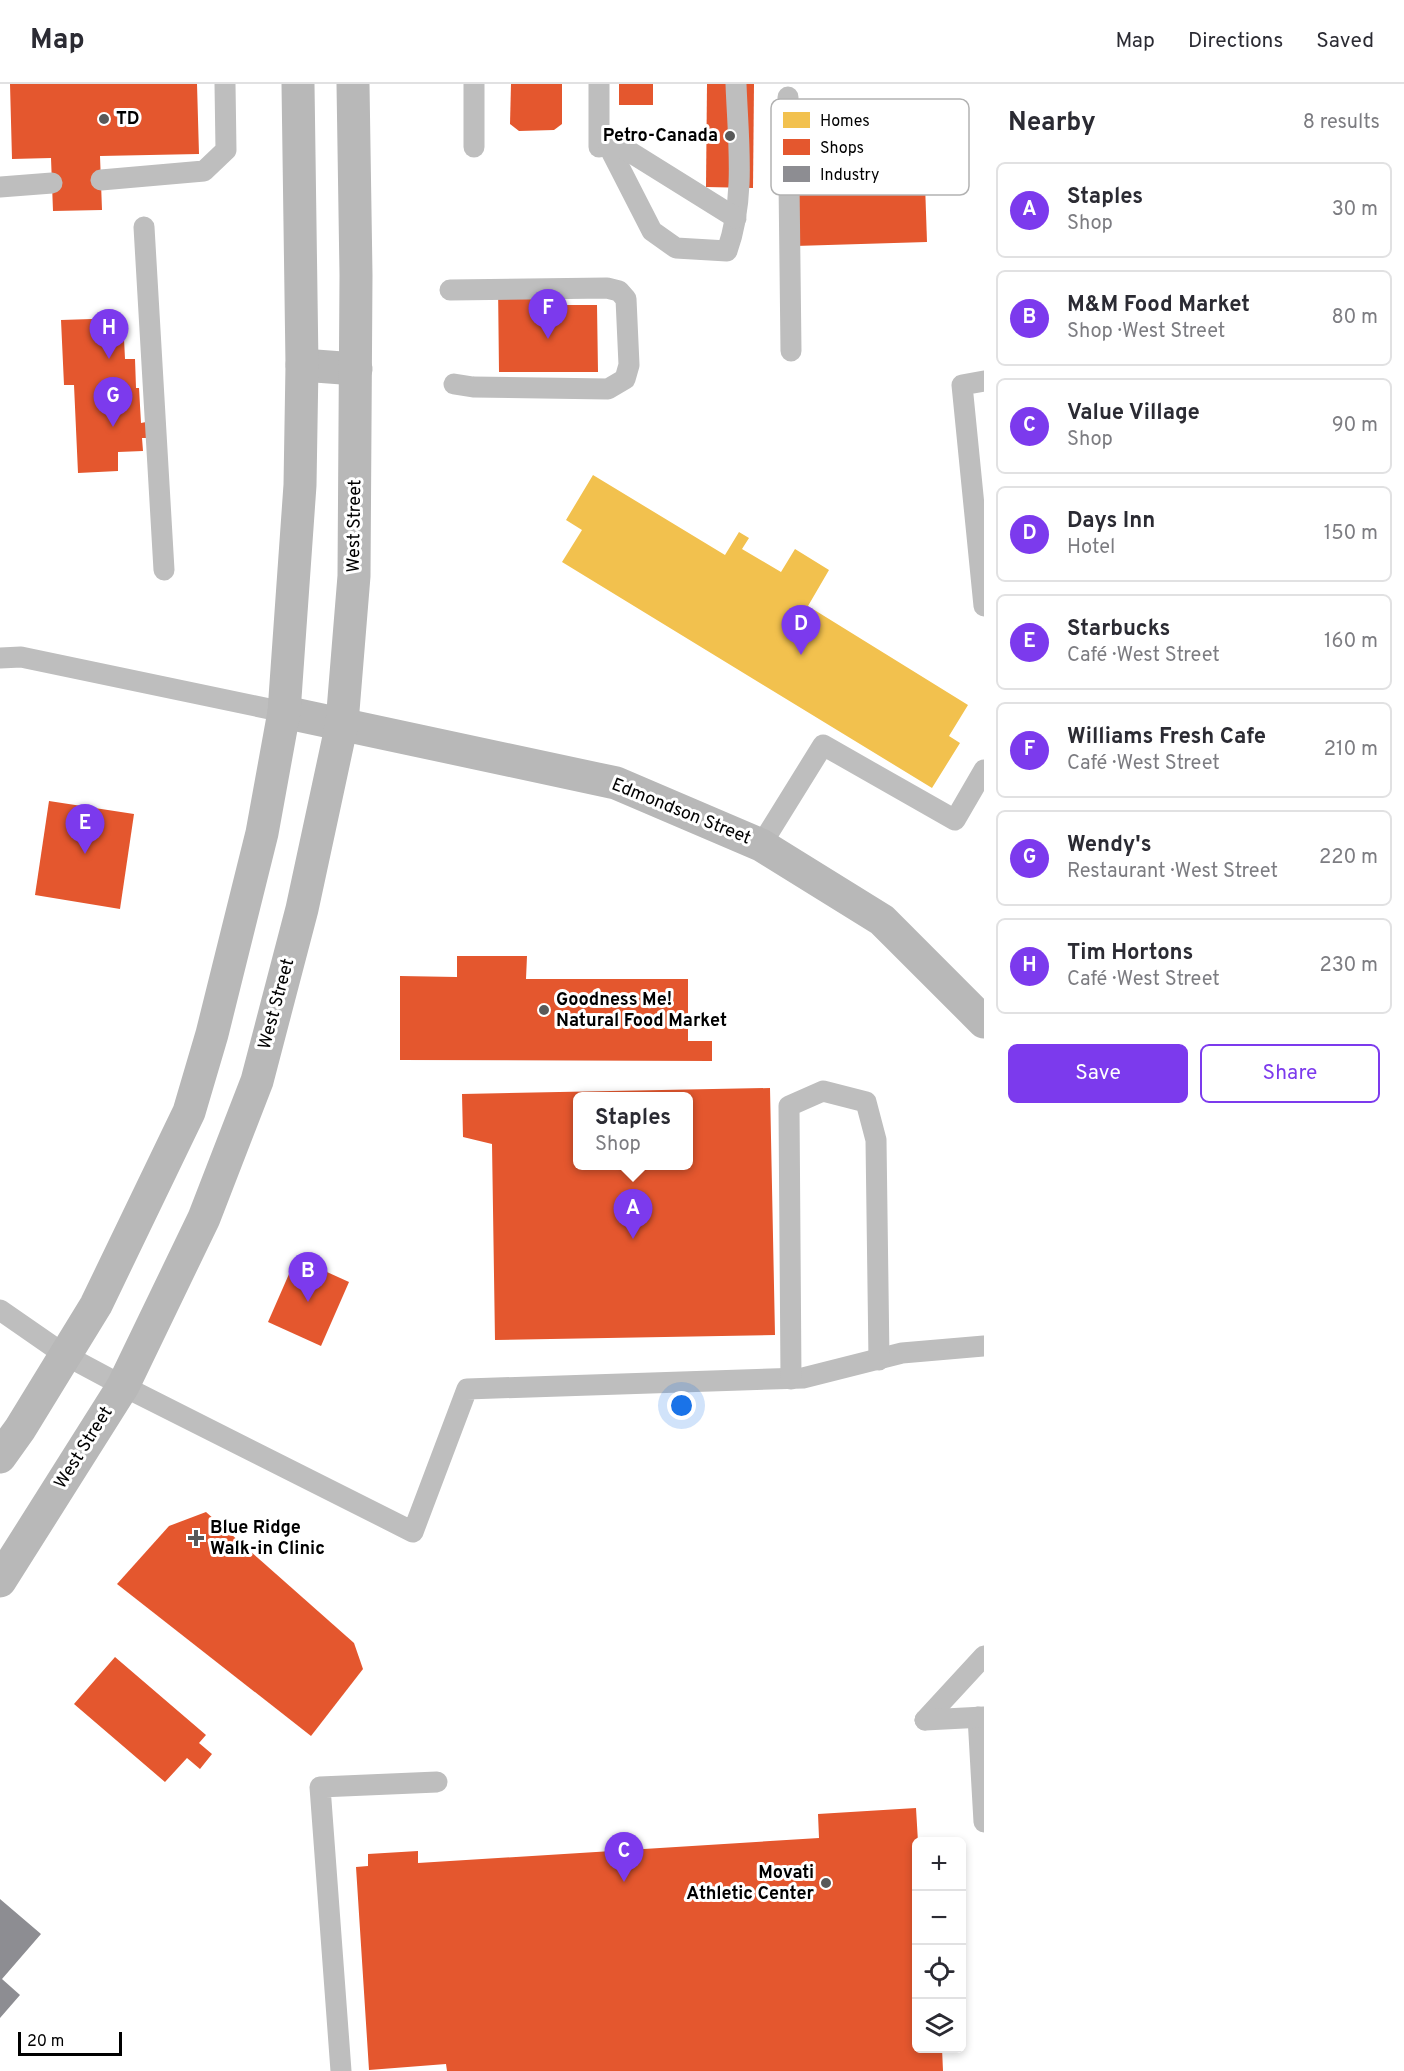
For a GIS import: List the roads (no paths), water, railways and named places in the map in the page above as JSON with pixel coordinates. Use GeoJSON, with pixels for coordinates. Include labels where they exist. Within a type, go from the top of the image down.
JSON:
{"type":"FeatureCollection","features":[{"type":"Feature","properties":{"kind":"main road"},"geometry":{"type":"LineString","coordinates":[[0,1457],[20,1429],[96,1305],[189,1112],[213,1034],[262,833],[284,712],[300,485],[302,365],[298,84]]}},
{"type":"Feature","properties":{"kind":"main road","name":"West Street"},"geometry":{"type":"LineString","coordinates":[[0,1581],[123,1386],[204,1218],[257,1081],[302,909],[342,723],[354,576],[356,369],[353,84]]}},
{"type":"Feature","properties":{"kind":"main road"},"geometry":{"type":"LineString","coordinates":[[302,365],[356,369]]}},
{"type":"Feature","properties":{"kind":"main road","name":"Edmondson Street"},"geometry":{"type":"LineString","coordinates":[[284,712],[616,783],[761,845],[882,920],[984,1022]]}},
{"type":"Feature","properties":{"kind":"lane"},"geometry":{"type":"LineString","coordinates":[[101,180],[204,171],[226,150],[225,84]]}},
{"type":"Feature","properties":{"kind":"lane"},"geometry":{"type":"LineString","coordinates":[[474,84],[474,147]]}},
{"type":"Feature","properties":{"kind":"lane"},"geometry":{"type":"LineString","coordinates":[[599,84],[610,147],[652,231],[676,248],[727,251],[739,204],[736,84]]}},
{"type":"Feature","properties":{"kind":"lane"},"geometry":{"type":"LineString","coordinates":[[610,147],[736,218]]}},
{"type":"Feature","properties":{"kind":"lane"},"geometry":{"type":"LineString","coordinates":[[0,187],[52,183]]}},
{"type":"Feature","properties":{"kind":"lane"},"geometry":{"type":"LineString","coordinates":[[789,195],[791,351]]}},
{"type":"Feature","properties":{"kind":"lane"},"geometry":{"type":"LineString","coordinates":[[144,227],[164,570]]}},
{"type":"Feature","properties":{"kind":"lane"},"geometry":{"type":"LineString","coordinates":[[450,290],[607,288],[620,291],[626,299],[628,366],[625,379],[608,389],[473,387],[454,384]]}},
{"type":"Feature","properties":{"kind":"lane"},"geometry":{"type":"LineString","coordinates":[[984,381],[962,385],[984,606]]}},
{"type":"Feature","properties":{"kind":"lane"},"geometry":{"type":"LineString","coordinates":[[0,658],[21,657],[284,712]]}},
{"type":"Feature","properties":{"kind":"lane"},"geometry":{"type":"LineString","coordinates":[[761,845],[823,745],[954,820],[984,770]]}},
{"type":"Feature","properties":{"kind":"lane"},"geometry":{"type":"LineString","coordinates":[[791,1379],[789,1106],[823,1091],[867,1102],[876,1140],[879,1360]]}},
{"type":"Feature","properties":{"kind":"lane"},"geometry":{"type":"LineString","coordinates":[[0,1311],[65,1355],[413,1532],[467,1389],[791,1379],[902,1353],[984,1346]]}},
{"type":"Feature","properties":{"kind":"lane"},"geometry":{"type":"LineString","coordinates":[[984,1656],[925,1720],[981,1717],[984,1822]]}},
{"type":"Feature","properties":{"kind":"lane"},"geometry":{"type":"LineString","coordinates":[[341,2071],[320,1787],[437,1782]]}},
{"type":"Feature","properties":{"kind":"place","name":"TD"},"geometry":{"type":"Point","coordinates":[104,119]}},
{"type":"Feature","properties":{"kind":"place","name":"Petro-Canada"},"geometry":{"type":"Point","coordinates":[730,136]}},
{"type":"Feature","properties":{"kind":"place","name":"Williams Fresh Cafe"},"geometry":{"type":"Point","coordinates":[548,339]}},
{"type":"Feature","properties":{"kind":"place","name":"Tim Hortons"},"geometry":{"type":"Point","coordinates":[109,359]}},
{"type":"Feature","properties":{"kind":"place","name":"Wendy's"},"geometry":{"type":"Point","coordinates":[113,427]}},
{"type":"Feature","properties":{"kind":"place","name":"Days Inn"},"geometry":{"type":"Point","coordinates":[801,655]}},
{"type":"Feature","properties":{"kind":"place","name":"Starbucks"},"geometry":{"type":"Point","coordinates":[85,854]}},
{"type":"Feature","properties":{"kind":"place","name":"Goodness Me! Natural Food Market"},"geometry":{"type":"Point","coordinates":[544,1010]}},
{"type":"Feature","properties":{"kind":"place","name":"Staples"},"geometry":{"type":"Point","coordinates":[633,1239]}},
{"type":"Feature","properties":{"kind":"place","name":"M&M Food Market"},"geometry":{"type":"Point","coordinates":[308,1302]}},
{"type":"Feature","properties":{"kind":"place","name":"Blue Ridge Walk-in Clinic"},"geometry":{"type":"Point","coordinates":[196,1538]}},
{"type":"Feature","properties":{"kind":"place","name":"Value Village"},"geometry":{"type":"Point","coordinates":[624,1882]}},
{"type":"Feature","properties":{"kind":"place","name":"Movati Athletic Center"},"geometry":{"type":"Point","coordinates":[826,1883]}}]}
